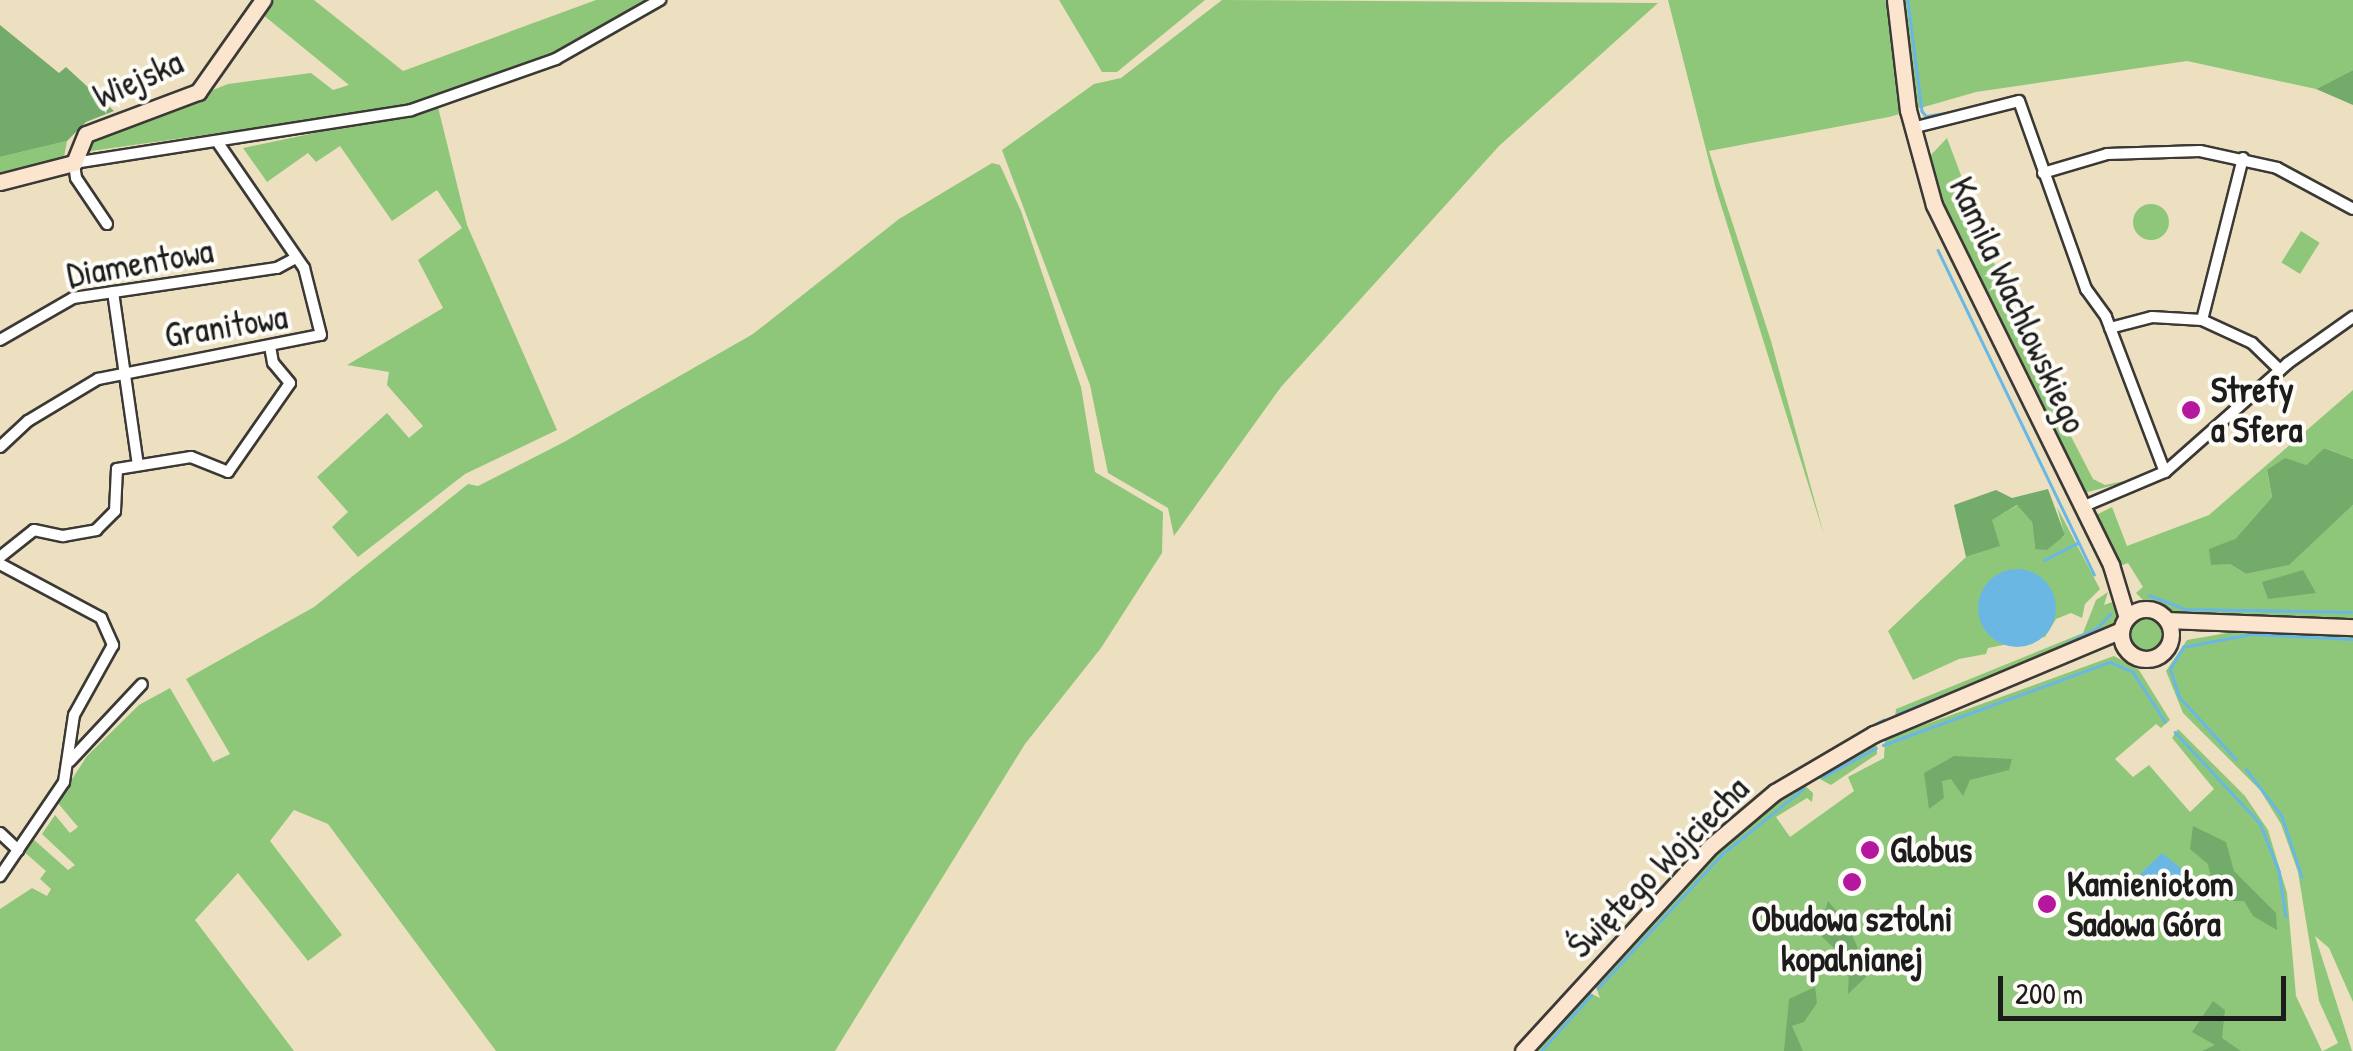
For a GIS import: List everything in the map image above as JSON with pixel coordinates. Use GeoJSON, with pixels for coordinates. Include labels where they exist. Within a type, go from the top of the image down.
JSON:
{"type":"FeatureCollection","features":[{"type":"Feature","properties":{"kind":"street","name":"Wiejska"},"geometry":{"type":"LineString","coordinates":[[74,163],[86,134],[198,92],[263,0]]}},
{"type":"Feature","properties":{"kind":"street"},"geometry":{"type":"LineString","coordinates":[[0,182],[74,163],[374,119],[482,89],[556,58],[660,0]]}},
{"type":"Feature","properties":{"kind":"street","name":"Kamila Wachlowskiego"},"geometry":{"type":"LineString","coordinates":[[1895,0],[1912,128],[1944,228],[2112,566],[2144,609]]}},
{"type":"Feature","properties":{"kind":"street"},"geometry":{"type":"LineString","coordinates":[[1912,128],[2019,101],[2086,289],[2110,328],[2164,472]]}},
{"type":"Feature","properties":{"kind":"street","name":"Granitowa"},"geometry":{"type":"LineString","coordinates":[[1,442],[98,379],[124,370],[321,335],[314,288],[218,142]]}},
{"type":"Feature","properties":{"kind":"street"},"geometry":{"type":"LineString","coordinates":[[2043,173],[2156,148],[2242,158],[2304,179],[2353,209]]}},
{"type":"Feature","properties":{"kind":"street"},"geometry":{"type":"LineString","coordinates":[[2202,320],[2242,158]]}},
{"type":"Feature","properties":{"kind":"street"},"geometry":{"type":"LineString","coordinates":[[74,163],[76,178],[107,224]]}},
{"type":"Feature","properties":{"kind":"street","name":"Diamentowa"},"geometry":{"type":"LineString","coordinates":[[0,340],[55,306],[112,292],[277,268],[296,258]]}},
{"type":"Feature","properties":{"kind":"street"},"geometry":{"type":"LineString","coordinates":[[112,292],[138,465]]}},
{"type":"Feature","properties":{"kind":"street"},"geometry":{"type":"LineString","coordinates":[[2082,507],[2164,472],[2280,370],[2353,316]]}},
{"type":"Feature","properties":{"kind":"street"},"geometry":{"type":"LineString","coordinates":[[2110,328],[2152,318],[2202,320],[2252,344],[2280,370]]}},
{"type":"Feature","properties":{"kind":"street"},"geometry":{"type":"LineString","coordinates":[[0,876],[64,782],[70,761],[72,722],[112,655],[111,633],[100,618],[0,560],[34,530],[63,536],[96,530],[115,511],[117,469],[191,457],[228,472],[290,384],[273,363],[270,346]]}},
{"type":"Feature","properties":{"kind":"street","name":"Kamila Wachlowskiego"},"geometry":{"type":"LineString","coordinates":[[2112,566],[2124,624]]}},
{"type":"Feature","properties":{"kind":"street"},"geometry":{"type":"LineString","coordinates":[[2222,623],[2171,639],[2152,658],[2125,648],[2124,624],[2144,609],[2166,620],[2353,626]]}},
{"type":"Feature","properties":{"kind":"street"},"geometry":{"type":"LineString","coordinates":[[2166,620],[2171,639]]}},
{"type":"Feature","properties":{"kind":"street","name":"Świętego Wojciecha"},"geometry":{"type":"LineString","coordinates":[[1523,1051],[1711,846],[1774,792],[1874,734],[2074,655],[2124,624]]}},
{"type":"Feature","properties":{"kind":"street","name":"Świętego Wojciecha"},"geometry":{"type":"LineString","coordinates":[[2074,655],[2125,648]]}},
{"type":"Feature","properties":{"kind":"street"},"geometry":{"type":"LineString","coordinates":[[70,761],[142,684]]}},
{"type":"Feature","properties":{"kind":"street"},"geometry":{"type":"LineString","coordinates":[[0,833],[18,850]]}},
{"type":"Feature","properties":{"kind":"green space"},"geometry":{"type":"Polygon","coordinates":[[[274,0],[314,0],[403,71],[596,0],[653,0],[525,68],[411,106],[84,152],[99,135],[228,84],[311,73],[333,90],[349,85],[262,14],[274,0]]]}},
{"type":"Feature","properties":{"kind":"green space"},"geometry":{"type":"Polygon","coordinates":[[[1059,0],[1205,0],[1117,72],[1102,72],[1059,0]]]}},
{"type":"Feature","properties":{"kind":"green space"},"geometry":{"type":"Polygon","coordinates":[[[1222,0],[1658,3],[1499,146],[1281,387],[1174,536],[1168,508],[1108,473],[1090,385],[1002,150],[1094,84],[1121,78],[1222,0]]]}},
{"type":"Feature","properties":{"kind":"green space"},"geometry":{"type":"Polygon","coordinates":[[[1668,0],[2353,0],[2353,70],[2316,89],[2187,61],[1976,92],[1889,117],[1709,151],[1771,341],[1824,535],[1716,189],[1668,0]]]}},
{"type":"Feature","properties":{"kind":"green space"},"geometry":{"type":"Polygon","coordinates":[[[0,25],[59,73],[66,67],[114,111],[86,122],[67,141],[0,157],[0,25]]]}},
{"type":"Feature","properties":{"kind":"green space"},"geometry":{"type":"Polygon","coordinates":[[[2353,70],[2353,105],[2316,89],[2353,70]]]}},
{"type":"Feature","properties":{"kind":"green space"},"geometry":{"type":"Polygon","coordinates":[[[438,107],[467,225],[557,430],[465,474],[358,557],[332,527],[348,512],[317,477],[387,413],[409,438],[423,426],[387,385],[389,372],[347,365],[443,308],[418,260],[462,228],[437,190],[392,221],[340,146],[316,162],[308,153],[267,182],[243,148],[438,107]]]}},
{"type":"Feature","properties":{"kind":"green space"},"geometry":{"type":"Polygon","coordinates":[[[1947,138],[2028,353],[2093,479],[2105,485],[2149,476],[2084,493],[1947,219],[1928,158],[1947,138]]]}},
{"type":"Feature","properties":{"kind":"green space"},"geometry":{"type":"Polygon","coordinates":[[[67,141],[64,157],[0,176],[0,157],[67,141]]]}},
{"type":"Feature","properties":{"kind":"green space"},"geometry":{"type":"Polygon","coordinates":[[[992,163],[1000,165],[1021,211],[1081,387],[1095,472],[1163,512],[1162,553],[1101,648],[1025,744],[835,1051],[496,1051],[328,824],[294,810],[270,841],[342,935],[308,961],[238,873],[195,920],[294,1051],[0,1051],[0,909],[32,888],[47,896],[51,889],[40,879],[46,871],[23,851],[32,838],[68,870],[75,865],[42,834],[55,815],[70,833],[78,827],[57,802],[87,756],[139,705],[170,688],[213,762],[230,754],[186,679],[314,607],[468,484],[478,486],[564,442],[753,334],[899,219],[992,163]]]}},
{"type":"Feature","properties":{"kind":"green space"},"geometry":{"type":"Polygon","coordinates":[[[2151,204],[2164,209],[2169,222],[2164,235],[2151,240],[2138,235],[2133,222],[2138,209],[2151,204]]]}},
{"type":"Feature","properties":{"kind":"green space"},"geometry":{"type":"Polygon","coordinates":[[[2301,231],[2320,243],[2300,274],[2281,262],[2301,231]]]}},
{"type":"Feature","properties":{"kind":"green space"},"geometry":{"type":"Polygon","coordinates":[[[2353,390],[2353,459],[2324,448],[2306,465],[2267,471],[2272,497],[2235,539],[2230,564],[2246,574],[2288,565],[2353,505],[2353,619],[2168,615],[2136,593],[2143,587],[2128,563],[2120,566],[2096,515],[2112,507],[2127,546],[2209,515],[2353,390]]]}},
{"type":"Feature","properties":{"kind":"green space"},"geometry":{"type":"Polygon","coordinates":[[[2324,448],[2353,459],[2353,505],[2289,565],[2246,574],[2230,564],[2211,565],[2209,549],[2235,539],[2272,497],[2267,470],[2285,458],[2306,465],[2324,448]]]}},
{"type":"Feature","properties":{"kind":"green space"},"geometry":{"type":"Polygon","coordinates":[[[2048,489],[2065,535],[2047,550],[2035,549],[2032,522],[2017,505],[1992,520],[2000,546],[1966,557],[1954,505],[1996,490],[2012,498],[2048,489]]]}},
{"type":"Feature","properties":{"kind":"green space"},"geometry":{"type":"Polygon","coordinates":[[[2018,505],[2032,522],[2035,549],[2065,536],[2057,507],[2100,589],[2085,604],[2082,618],[2071,613],[2056,619],[2045,637],[1988,648],[1986,654],[1959,659],[1913,680],[1888,631],[1966,557],[1999,546],[1991,520],[2018,505]]]}},
{"type":"Feature","properties":{"kind":"green space"},"geometry":{"type":"Polygon","coordinates":[[[2303,570],[2316,593],[2268,599],[2262,582],[2303,570]]]}},
{"type":"Feature","properties":{"kind":"green space"},"geometry":{"type":"Polygon","coordinates":[[[2108,592],[2104,605],[2115,601],[2118,613],[2112,627],[1895,717],[1896,709],[2083,633],[2096,600],[2108,592]]]}},
{"type":"Feature","properties":{"kind":"green space"},"geometry":{"type":"Polygon","coordinates":[[[2146,616],[2158,622],[2164,634],[2158,646],[2146,652],[2134,646],[2128,634],[2134,622],[2146,616]]]}},
{"type":"Feature","properties":{"kind":"green space"},"geometry":{"type":"Polygon","coordinates":[[[2250,629],[2353,635],[2353,1002],[2329,948],[2315,936],[2352,1051],[2323,1051],[2338,1043],[2319,1001],[2298,872],[2281,824],[2260,790],[2183,713],[2166,671],[2187,640],[2250,629]]]}},
{"type":"Feature","properties":{"kind":"green space","name":"Kamieniołom Sadowa Góra"},"geometry":{"type":"Polygon","coordinates":[[[2114,656],[2139,670],[2170,720],[2161,728],[2156,724],[2115,759],[2133,777],[2149,765],[2190,812],[2214,789],[2172,738],[2178,729],[2245,796],[2268,830],[2287,893],[2296,996],[2322,1051],[1535,1051],[1588,992],[1600,998],[1595,985],[1727,843],[1775,801],[1802,783],[1813,793],[1812,802],[1807,798],[1776,817],[1790,837],[1854,791],[1848,777],[1884,758],[1885,739],[2114,656]]]}},
{"type":"Feature","properties":{"kind":"green space"},"geometry":{"type":"Polygon","coordinates":[[[1870,745],[1877,746],[1877,754],[1831,785],[1818,778],[1870,745]]]}},
{"type":"Feature","properties":{"kind":"green space"},"geometry":{"type":"Polygon","coordinates":[[[1954,756],[2012,759],[2009,770],[1970,780],[1963,796],[1951,779],[1942,781],[1944,798],[1929,809],[1924,773],[1954,756]]]}},
{"type":"Feature","properties":{"kind":"green space"},"geometry":{"type":"Polygon","coordinates":[[[2193,826],[2226,842],[2234,871],[2276,913],[2277,930],[2253,916],[2244,901],[2227,901],[2213,888],[2208,864],[2190,849],[2193,826]]]}},
{"type":"Feature","properties":{"kind":"green space"},"geometry":{"type":"Polygon","coordinates":[[[1828,901],[1848,925],[1865,965],[1866,977],[1848,994],[1849,962],[1818,933],[1828,901]]]}},
{"type":"Feature","properties":{"kind":"green space"},"geometry":{"type":"Polygon","coordinates":[[[1815,987],[1817,1003],[1804,1022],[1792,1026],[1803,1051],[1784,1051],[1789,999],[1815,987]]]}},
{"type":"Feature","properties":{"kind":"green space"},"geometry":{"type":"Polygon","coordinates":[[[2213,1001],[2225,1010],[2222,1038],[2241,1051],[2202,1051],[2215,1045],[2192,1032],[2213,1001]]]}},
{"type":"Feature","properties":{"kind":"water"},"geometry":{"type":"Polygon","coordinates":[[[2017,569],[2032,572],[2044,581],[2053,593],[2053,623],[2044,635],[2032,644],[2017,647],[2002,644],[1990,635],[1981,623],[1978,608],[1981,593],[1990,581],[2002,572],[2017,569]]]}},
{"type":"Feature","properties":{"kind":"water"},"geometry":{"type":"Polygon","coordinates":[[[2162,853],[2200,884],[2198,889],[2143,885],[2141,873],[2162,853]]]}},
{"type":"Feature","properties":{"kind":"waterway"},"geometry":{"type":"LineString","coordinates":[[1908,0],[1922,111],[1926,116],[1951,112]]}},
{"type":"Feature","properties":{"kind":"waterway"},"geometry":{"type":"LineString","coordinates":[[1938,250],[2094,574]]}},
{"type":"Feature","properties":{"kind":"waterway"},"geometry":{"type":"LineString","coordinates":[[2044,560],[2077,543]]}},
{"type":"Feature","properties":{"kind":"waterway"},"geometry":{"type":"LineString","coordinates":[[2149,595],[2185,609],[2351,612]]}},
{"type":"Feature","properties":{"kind":"waterway"},"geometry":{"type":"LineString","coordinates":[[2047,653],[2097,628],[2110,614]]}},
{"type":"Feature","properties":{"kind":"waterway"},"geometry":{"type":"LineString","coordinates":[[2236,760],[2179,697],[2170,669],[2183,647],[2251,634],[2353,639]]}},
{"type":"Feature","properties":{"kind":"waterway"},"geometry":{"type":"LineString","coordinates":[[1883,745],[2110,662],[2133,672],[2165,721]]}},
{"type":"Feature","properties":{"kind":"waterway"},"geometry":{"type":"LineString","coordinates":[[1897,714],[1966,687]]}},
{"type":"Feature","properties":{"kind":"waterway"},"geometry":{"type":"LineString","coordinates":[[1877,723],[1883,720]]}},
{"type":"Feature","properties":{"kind":"waterway"},"geometry":{"type":"LineString","coordinates":[[2175,732],[2260,823],[2279,871],[2286,916]]}},
{"type":"Feature","properties":{"kind":"waterway"},"geometry":{"type":"LineString","coordinates":[[1823,777],[1876,748]]}},
{"type":"Feature","properties":{"kind":"waterway"},"geometry":{"type":"LineString","coordinates":[[2246,769],[2282,816],[2302,877]]}},
{"type":"Feature","properties":{"kind":"waterway"},"geometry":{"type":"LineString","coordinates":[[1598,988],[1721,855],[1803,789]]}},
{"type":"Feature","properties":{"kind":"waterway"},"geometry":{"type":"LineString","coordinates":[[1541,1051],[1591,995]]}},
{"type":"Feature","properties":{"kind":"place","name":"Strefy a Sfera"},"geometry":{"type":"Point","coordinates":[2191,410]}},
{"type":"Feature","properties":{"kind":"place","name":"Globus"},"geometry":{"type":"Point","coordinates":[1870,850]}},
{"type":"Feature","properties":{"kind":"place","name":"Obudowa sztolni kopalnianej"},"geometry":{"type":"Point","coordinates":[1852,882]}},
{"type":"Feature","properties":{"kind":"place","name":"Kamieniołom Sadowa Góra"},"geometry":{"type":"Point","coordinates":[2047,904]}}]}
